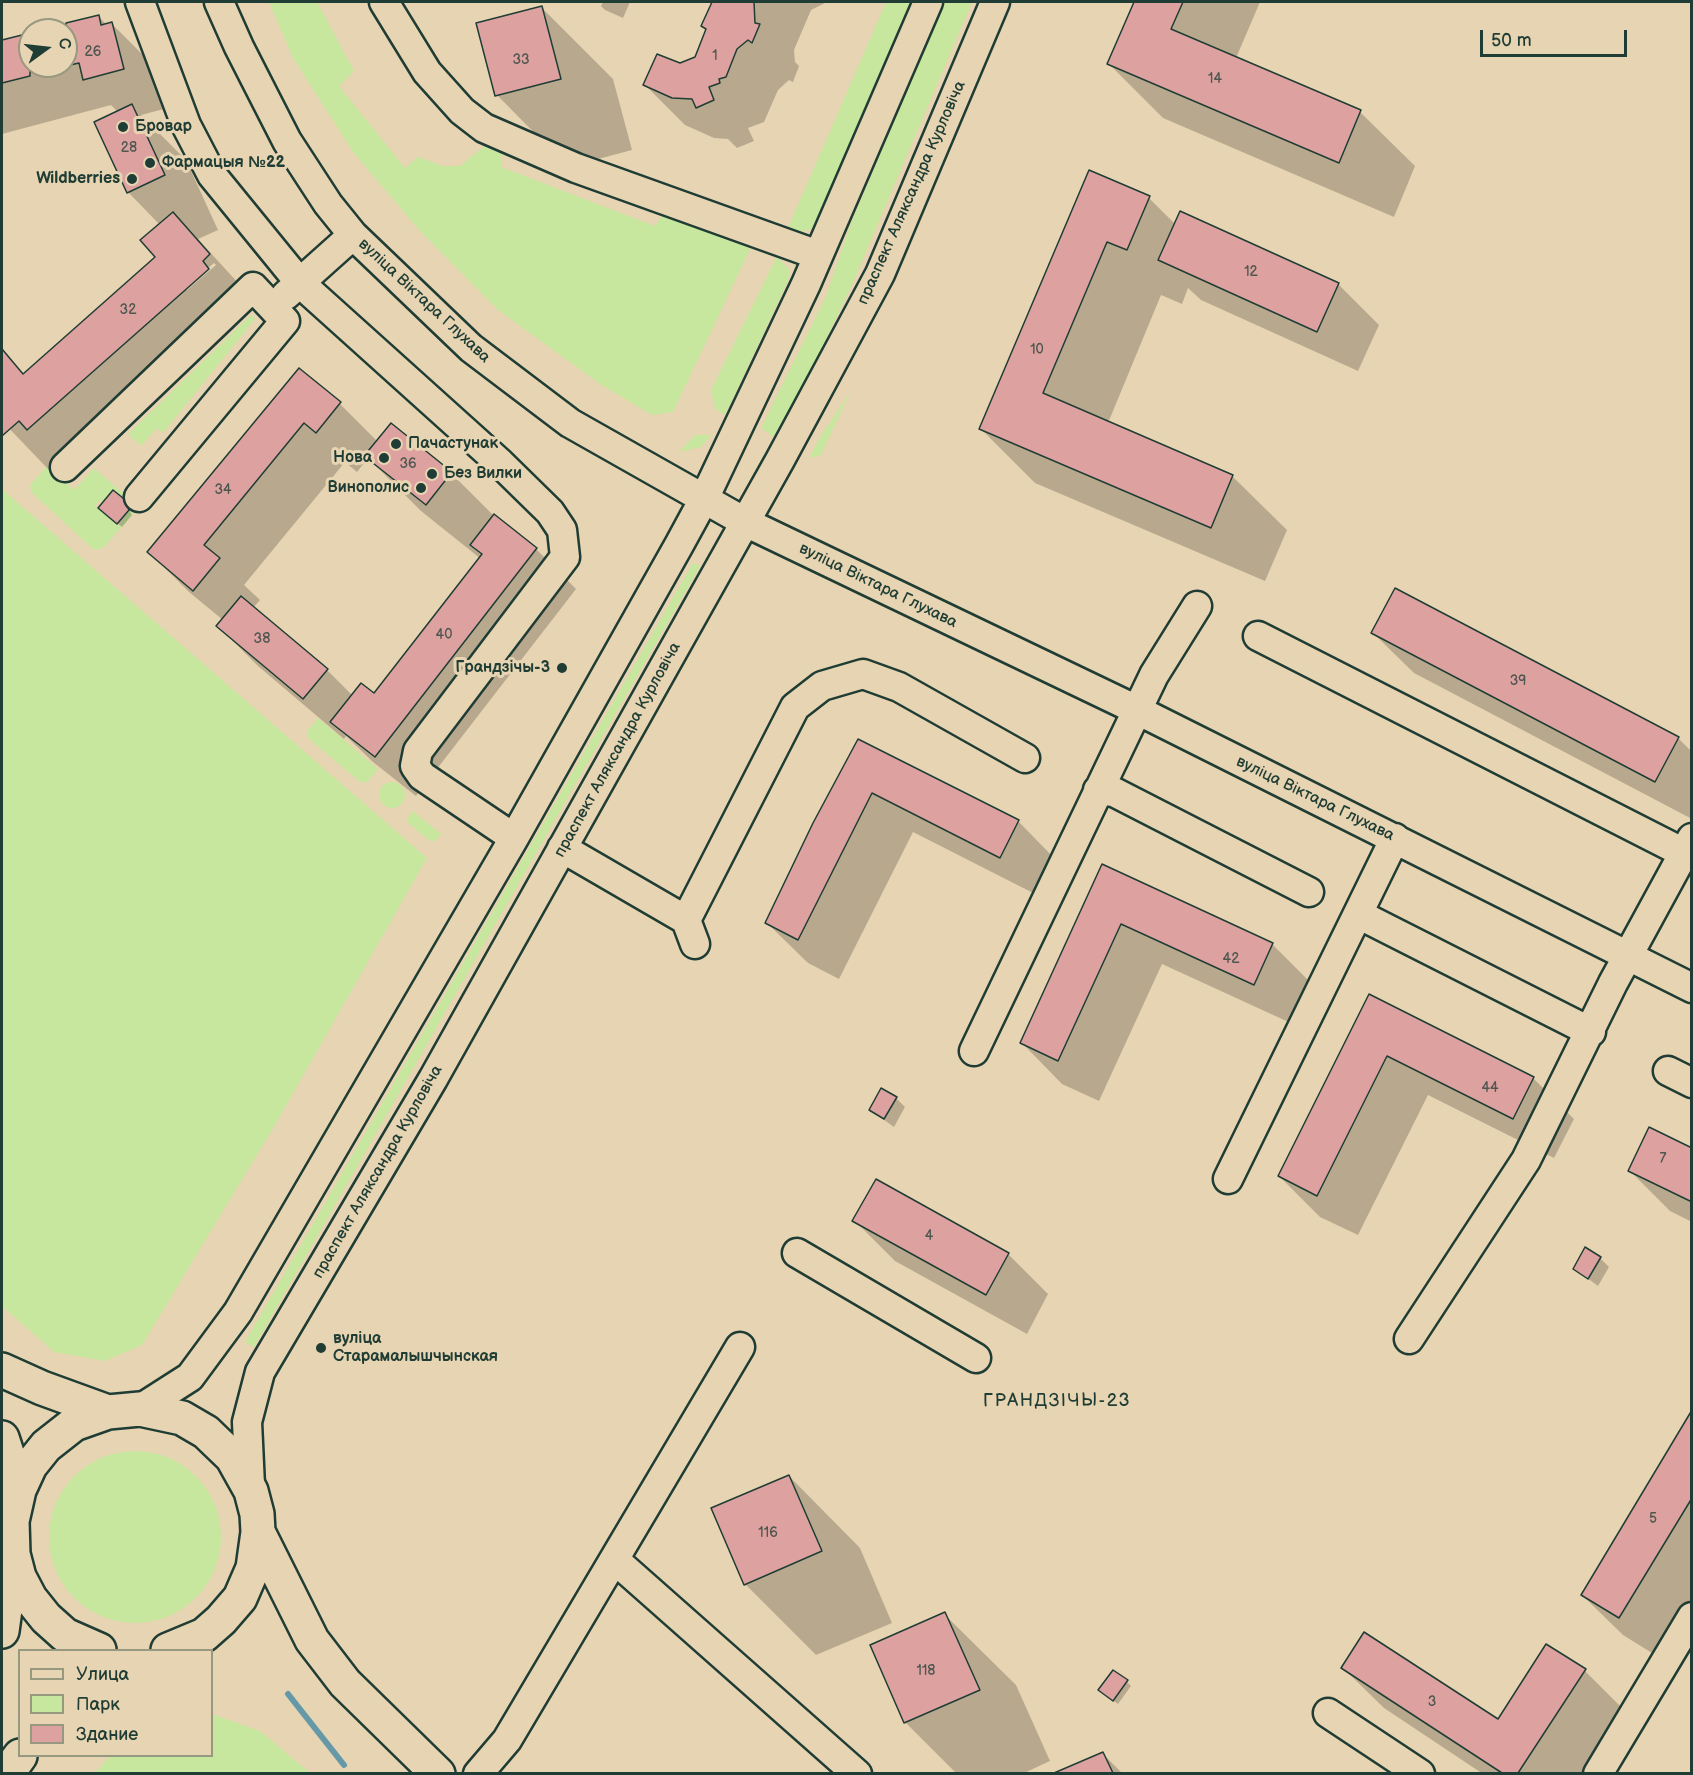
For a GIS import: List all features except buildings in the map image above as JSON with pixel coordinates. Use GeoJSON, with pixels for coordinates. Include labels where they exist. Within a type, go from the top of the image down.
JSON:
{"type":"FeatureCollection","features":[{"type":"Feature","properties":{"kind":"main road"},"geometry":{"type":"LineString","coordinates":[[2,1370],[42,1388],[108,1412]]}},
{"type":"Feature","properties":{"kind":"main road"},"geometry":{"type":"LineString","coordinates":[[2,1631],[13,1554],[12,1521],[19,1490],[30,1466],[46,1446],[74,1424],[108,1412],[140,1409],[182,1418],[206,1432],[232,1457],[251,1491],[258,1532],[312,1640],[345,1683],[438,1773]]}},
{"type":"Feature","properties":{"kind":"main road"},"geometry":{"type":"LineString","coordinates":[[2,1438],[19,1490]]}},
{"type":"Feature","properties":{"kind":"main road"},"geometry":{"type":"LineString","coordinates":[[171,1649],[204,1635],[222,1620],[240,1598],[253,1568],[258,1532]]}},
{"type":"Feature","properties":{"kind":"main road"},"geometry":{"type":"LineString","coordinates":[[13,1554],[30,1598],[46,1618],[65,1635],[97,1649]]}},
{"type":"Feature","properties":{"kind":"main road"},"geometry":{"type":"LineString","coordinates":[[7,1773],[19,1757]]}},
{"type":"Feature","properties":{"kind":"street"},"geometry":{"type":"LineString","coordinates":[[140,2],[186,125],[212,175],[300,283],[500,463],[550,512],[562,530],[565,557],[418,751],[416,766],[422,776],[514,838]]}},
{"type":"Feature","properties":{"kind":"street","name":"вуліца Віктара Глухава"},"geometry":{"type":"LineString","coordinates":[[219,2],[238,47],[287,141],[328,204],[352,235],[471,348],[570,423],[745,522],[1137,710],[1692,988]]}},
{"type":"Feature","properties":{"kind":"street"},"geometry":{"type":"LineString","coordinates":[[384,2],[428,72],[462,111],[484,128],[576,168],[818,255]]}},
{"type":"Feature","properties":{"kind":"street"},"geometry":{"type":"LineString","coordinates":[[140,1409],[164,1396],[190,1377],[228,1327],[514,838],[704,500],[818,255],[928,2]]}},
{"type":"Feature","properties":{"kind":"street","name":"праспект Аляксандра Курловіча"},"geometry":{"type":"LineString","coordinates":[[251,1491],[247,1422],[260,1372],[433,1079],[745,522],[880,274],[995,2]]}},
{"type":"Feature","properties":{"kind":"street"},"geometry":{"type":"LineString","coordinates":[[274,307],[352,235]]}},
{"type":"Feature","properties":{"kind":"street"},"geometry":{"type":"LineString","coordinates":[[65,467],[253,287],[285,321],[139,497]]}},
{"type":"Feature","properties":{"kind":"street"},"geometry":{"type":"LineString","coordinates":[[974,1051],[1154,675],[1197,606]]}},
{"type":"Feature","properties":{"kind":"street"},"geometry":{"type":"LineString","coordinates":[[1258,636],[1688,845],[1630,956],[1613,983],[1591,1032],[1526,1160],[1409,1339]]}},
{"type":"Feature","properties":{"kind":"street"},"geometry":{"type":"LineString","coordinates":[[562,848],[691,932],[795,707],[822,686],[863,674],[899,687],[1025,758]]}},
{"type":"Feature","properties":{"kind":"street"},"geometry":{"type":"LineString","coordinates":[[1098,790],[1114,792],[1309,892]]}},
{"type":"Feature","properties":{"kind":"street"},"geometry":{"type":"LineString","coordinates":[[1228,1179],[1395,838]]}},
{"type":"Feature","properties":{"kind":"street"},"geometry":{"type":"LineString","coordinates":[[1358,914],[1591,1032]]}},
{"type":"Feature","properties":{"kind":"street"},"geometry":{"type":"LineString","coordinates":[[797,1253],[976,1359]]}},
{"type":"Feature","properties":{"kind":"street"},"geometry":{"type":"LineString","coordinates":[[478,1773],[507,1740],[740,1347]]}},
{"type":"Feature","properties":{"kind":"street"},"geometry":{"type":"LineString","coordinates":[[615,1560],[857,1773]]}},
{"type":"Feature","properties":{"kind":"street"},"geometry":{"type":"LineString","coordinates":[[1598,1773],[1692,1617]]}},
{"type":"Feature","properties":{"kind":"street"},"geometry":{"type":"LineString","coordinates":[[1328,1713],[1420,1773]]}},
{"type":"Feature","properties":{"kind":"green space"},"geometry":{"type":"Polygon","coordinates":[[[269,2],[317,2],[354,71],[339,86],[405,168],[418,157],[443,166],[460,166],[483,147],[493,146],[503,150],[501,167],[655,226],[665,211],[752,245],[673,412],[652,415],[600,384],[498,310],[419,230],[353,152],[293,58],[269,2]]]}},
{"type":"Feature","properties":{"kind":"green space"},"geometry":{"type":"Polygon","coordinates":[[[886,2],[910,2],[813,229],[797,232],[788,228],[886,2]]]}},
{"type":"Feature","properties":{"kind":"green space"},"geometry":{"type":"Polygon","coordinates":[[[945,2],[972,2],[851,287],[778,440],[761,428],[826,296],[853,218],[945,2]]]}},
{"type":"Feature","properties":{"kind":"green space"},"geometry":{"type":"Polygon","coordinates":[[[777,256],[790,271],[788,281],[725,415],[715,409],[711,390],[777,256]]]}},
{"type":"Feature","properties":{"kind":"green space"},"geometry":{"type":"Polygon","coordinates":[[[251,315],[255,319],[163,433],[157,428],[141,446],[128,434],[251,315]]]}},
{"type":"Feature","properties":{"kind":"green space"},"geometry":{"type":"Polygon","coordinates":[[[851,390],[821,455],[809,458],[819,439],[851,390]]]}},
{"type":"Feature","properties":{"kind":"green space"},"geometry":{"type":"Polygon","coordinates":[[[695,435],[711,435],[701,447],[679,452],[695,435]]]}},
{"type":"Feature","properties":{"kind":"green space"},"geometry":{"type":"Polygon","coordinates":[[[47,466],[74,490],[94,468],[139,507],[103,548],[94,550],[31,492],[30,485],[47,466]],[[114,490],[103,503],[100,500],[95,506],[119,526],[132,506],[114,490]]]}},
{"type":"Feature","properties":{"kind":"green space"},"geometry":{"type":"Polygon","coordinates":[[[2,489],[427,858],[275,1125],[142,1345],[105,1361],[54,1352],[2,1306],[2,489]]]}},
{"type":"Feature","properties":{"kind":"green space"},"geometry":{"type":"Polygon","coordinates":[[[693,563],[700,566],[254,1347],[245,1342],[693,563]]]}},
{"type":"Feature","properties":{"kind":"green space"},"geometry":{"type":"Polygon","coordinates":[[[318,718],[378,769],[367,782],[360,782],[308,738],[308,730],[318,718]]]}},
{"type":"Feature","properties":{"kind":"green space"},"geometry":{"type":"Polygon","coordinates":[[[392,782],[401,786],[405,795],[401,804],[392,808],[383,804],[379,795],[383,786],[392,782]]]}},
{"type":"Feature","properties":{"kind":"green space"},"geometry":{"type":"Polygon","coordinates":[[[413,811],[441,834],[435,841],[430,841],[408,823],[408,818],[413,811]]]}},
{"type":"Feature","properties":{"kind":"green space"},"geometry":{"type":"Polygon","coordinates":[[[135,1451],[168,1458],[196,1476],[214,1504],[221,1537],[214,1570],[196,1598],[168,1616],[135,1623],[102,1616],[74,1598],[56,1570],[49,1537],[56,1504],[74,1476],[102,1458],[135,1451]]]}},
{"type":"Feature","properties":{"kind":"green space"},"geometry":{"type":"Polygon","coordinates":[[[213,1714],[260,1731],[310,1773],[95,1773],[109,1757],[213,1757],[213,1714]]]}},
{"type":"Feature","properties":{"kind":"waterway"},"geometry":{"type":"LineString","coordinates":[[288,1694],[344,1765]]}},
{"type":"Feature","properties":{"kind":"place","name":"Бровар"},"geometry":{"type":"Point","coordinates":[123,127]}},
{"type":"Feature","properties":{"kind":"place","name":"Фармацыя №22"},"geometry":{"type":"Point","coordinates":[150,163]}},
{"type":"Feature","properties":{"kind":"place","name":"Wildberries"},"geometry":{"type":"Point","coordinates":[132,179]}},
{"type":"Feature","properties":{"kind":"place","name":"Пачастунак"},"geometry":{"type":"Point","coordinates":[396,444]}},
{"type":"Feature","properties":{"kind":"place","name":"Нова"},"geometry":{"type":"Point","coordinates":[384,458]}},
{"type":"Feature","properties":{"kind":"place","name":"Без Вилки"},"geometry":{"type":"Point","coordinates":[432,474]}},
{"type":"Feature","properties":{"kind":"place","name":"Винополис"},"geometry":{"type":"Point","coordinates":[421,488]}},
{"type":"Feature","properties":{"kind":"place","name":"Грандзічы-3"},"geometry":{"type":"Point","coordinates":[562,668]}},
{"type":"Feature","properties":{"kind":"place","name":"вуліца Старамалышчынская"},"geometry":{"type":"Point","coordinates":[321,1348]}},
{"type":"Feature","properties":{"kind":"district","name":"ГРАНДЗІЧЫ-23"},"geometry":{"type":"Point","coordinates":[1057,1401]}}]}
